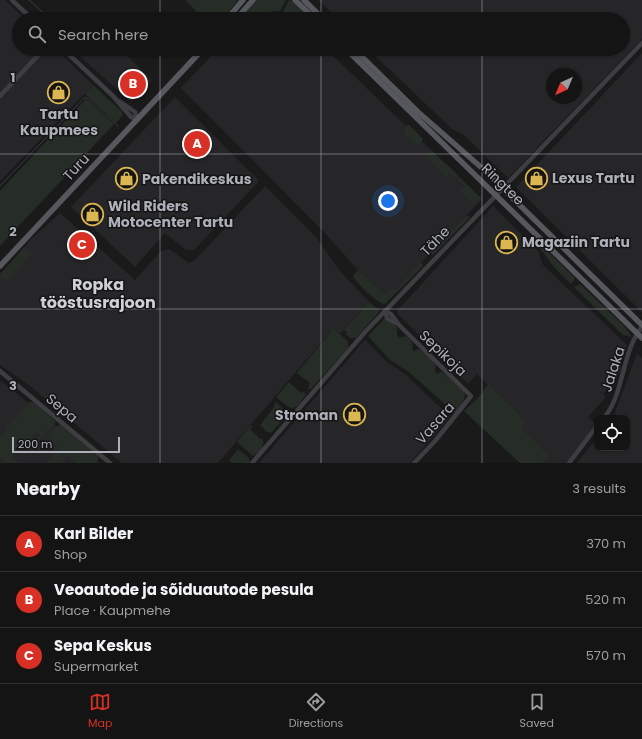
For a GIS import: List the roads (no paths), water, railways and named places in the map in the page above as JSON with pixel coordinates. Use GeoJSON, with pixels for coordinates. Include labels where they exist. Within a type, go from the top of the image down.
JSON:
{"type":"FeatureCollection","features":[{"type":"Feature","properties":{"kind":"main road"},"geometry":{"type":"LineString","coordinates":[[233,12],[243,0]]}},
{"type":"Feature","properties":{"kind":"main road"},"geometry":{"type":"LineString","coordinates":[[242,12],[253,0]]}},
{"type":"Feature","properties":{"kind":"main road"},"geometry":{"type":"LineString","coordinates":[[295,0],[308,12]]}},
{"type":"Feature","properties":{"kind":"main road"},"geometry":{"type":"LineString","coordinates":[[304,0],[316,12]]}},
{"type":"Feature","properties":{"kind":"main road","name":"Turu"},"geometry":{"type":"LineString","coordinates":[[0,266],[196,56]]}},
{"type":"Feature","properties":{"kind":"main road","name":"Ringtee"},"geometry":{"type":"LineString","coordinates":[[353,56],[642,338]]}},
{"type":"Feature","properties":{"kind":"main road","name":"Ringtee"},"geometry":{"type":"LineString","coordinates":[[361,56],[418,112],[503,188],[642,326]]}},
{"type":"Feature","properties":{"kind":"street"},"geometry":{"type":"LineString","coordinates":[[12,0],[25,12]]}},
{"type":"Feature","properties":{"kind":"street","name":"Tähe"},"geometry":{"type":"LineString","coordinates":[[630,56],[642,43]]}},
{"type":"Feature","properties":{"kind":"street"},"geometry":{"type":"LineString","coordinates":[[0,96],[37,56]]}},
{"type":"Feature","properties":{"kind":"street"},"geometry":{"type":"LineString","coordinates":[[70,56],[113,96],[131,117],[138,119]]}},
{"type":"Feature","properties":{"kind":"street","name":"Tähe"},"geometry":{"type":"LineString","coordinates":[[252,463],[384,311],[630,56]]}},
{"type":"Feature","properties":{"kind":"street","name":"Sepikoja"},"geometry":{"type":"LineString","coordinates":[[384,311],[391,314],[399,325],[471,396]]}},
{"type":"Feature","properties":{"kind":"street","name":"Jalaka"},"geometry":{"type":"LineString","coordinates":[[606,415],[617,394],[637,333],[642,326]]}},
{"type":"Feature","properties":{"kind":"street","name":"Sepa"},"geometry":{"type":"LineString","coordinates":[[0,371],[110,463]]}},
{"type":"Feature","properties":{"kind":"street","name":"Vasara"},"geometry":{"type":"LineString","coordinates":[[414,463],[435,441],[471,396]]}},
{"type":"Feature","properties":{"kind":"street"},"geometry":{"type":"LineString","coordinates":[[569,463],[594,430]]}},
{"type":"Feature","properties":{"kind":"waterway"},"geometry":{"type":"LineString","coordinates":[[29,0],[42,12]]}},
{"type":"Feature","properties":{"kind":"waterway"},"geometry":{"type":"LineString","coordinates":[[0,186],[84,98],[87,98],[118,126]]}},
{"type":"Feature","properties":{"kind":"place","name":"Veoautode ja sõiduautode pesula"},"geometry":{"type":"Point","coordinates":[133,84]}},
{"type":"Feature","properties":{"kind":"place","name":"Tartu Kaupmees"},"geometry":{"type":"Point","coordinates":[59,92]}},
{"type":"Feature","properties":{"kind":"place","name":"Karl Bilder"},"geometry":{"type":"Point","coordinates":[197,144]}},
{"type":"Feature","properties":{"kind":"place","name":"Lexus Tartu"},"geometry":{"type":"Point","coordinates":[537,178]}},
{"type":"Feature","properties":{"kind":"place","name":"Pakendikeskus"},"geometry":{"type":"Point","coordinates":[127,179]}},
{"type":"Feature","properties":{"kind":"place","name":"Wild Riders Motocenter Tartu"},"geometry":{"type":"Point","coordinates":[93,214]}},
{"type":"Feature","properties":{"kind":"place","name":"Magaziin Tartu"},"geometry":{"type":"Point","coordinates":[506,242]}},
{"type":"Feature","properties":{"kind":"place","name":"Sepa Keskus"},"geometry":{"type":"Point","coordinates":[82,245]}},
{"type":"Feature","properties":{"kind":"place","name":"Stroman"},"geometry":{"type":"Point","coordinates":[354,415]}},
{"type":"Feature","properties":{"kind":"district","name":"Ropka tööstusrajoon"},"geometry":{"type":"Point","coordinates":[98,293]}}]}
